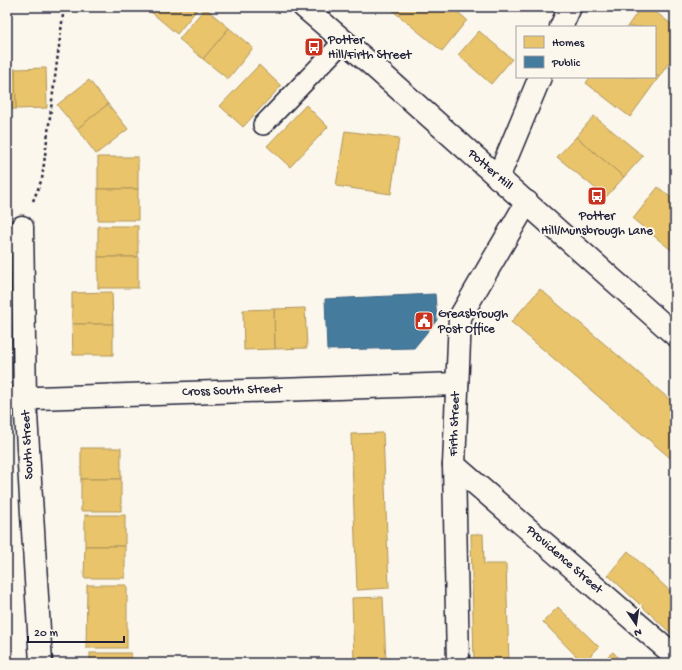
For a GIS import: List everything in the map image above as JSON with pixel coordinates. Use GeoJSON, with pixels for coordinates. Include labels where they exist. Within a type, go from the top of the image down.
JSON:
{"type":"FeatureCollection","features":[{"type":"Feature","properties":{"kind":"street","name":"Potter Hill"},"geometry":{"type":"LineString","coordinates":[[304,7],[675,334]]}},
{"type":"Feature","properties":{"kind":"street"},"geometry":{"type":"LineString","coordinates":[[562,26],[570,7]]}},
{"type":"Feature","properties":{"kind":"street"},"geometry":{"type":"LineString","coordinates":[[498,178],[540,78]]}},
{"type":"Feature","properties":{"kind":"street","name":"Firth Street"},"geometry":{"type":"LineString","coordinates":[[458,663],[454,465],[460,317],[526,202]]}},
{"type":"Feature","properties":{"kind":"street","name":"South Street"},"geometry":{"type":"LineString","coordinates":[[22,227],[16,399],[40,663]]}},
{"type":"Feature","properties":{"kind":"street","name":"Cross South Street"},"geometry":{"type":"LineString","coordinates":[[16,399],[457,384]]}},
{"type":"Feature","properties":{"kind":"street","name":"Providence Street"},"geometry":{"type":"LineString","coordinates":[[454,465],[675,656]]}},
{"type":"Feature","properties":{"kind":"lane"},"geometry":{"type":"LineString","coordinates":[[263,125],[344,41]]}},
{"type":"Feature","properties":{"kind":"path"},"geometry":{"type":"LineString","coordinates":[[22,227],[42,179],[64,7]]}},
{"type":"Feature","properties":{"kind":"building: Homes"},"geometry":{"type":"Polygon","coordinates":[[[145,7],[199,7],[177,34],[145,7]]]}},
{"type":"Feature","properties":{"kind":"building: Homes"},"geometry":{"type":"Polygon","coordinates":[[[396,7],[452,7],[467,20],[442,51],[393,11],[396,7]]]}},
{"type":"Feature","properties":{"kind":"building: Homes"},"geometry":{"type":"Polygon","coordinates":[[[641,7],[649,7],[675,27],[675,54],[659,77],[656,75],[656,26],[628,26],[641,7]]]}},
{"type":"Feature","properties":{"kind":"building: Homes"},"geometry":{"type":"Polygon","coordinates":[[[205,8],[229,28],[203,59],[179,39],[205,8]]]}},
{"type":"Feature","properties":{"kind":"building: Homes"},"geometry":{"type":"Polygon","coordinates":[[[229,28],[253,48],[228,79],[203,59],[229,28]]]}},
{"type":"Feature","properties":{"kind":"building: Homes"},"geometry":{"type":"Polygon","coordinates":[[[479,31],[512,59],[491,84],[458,55],[479,31]]]}},
{"type":"Feature","properties":{"kind":"building: Homes"},"geometry":{"type":"Polygon","coordinates":[[[259,65],[281,86],[243,127],[220,106],[259,65]]]}},
{"type":"Feature","properties":{"kind":"building: Homes"},"geometry":{"type":"Polygon","coordinates":[[[46,68],[47,108],[16,109],[15,69],[46,68]]]}},
{"type":"Feature","properties":{"kind":"building: Homes"},"geometry":{"type":"Polygon","coordinates":[[[15,69],[16,109],[7,109],[7,70],[15,69]]]}},
{"type":"Feature","properties":{"kind":"building: Homes"},"geometry":{"type":"Polygon","coordinates":[[[656,75],[659,77],[630,117],[586,83],[589,78],[656,78],[656,75]]]}},
{"type":"Feature","properties":{"kind":"building: Homes"},"geometry":{"type":"Polygon","coordinates":[[[89,80],[108,104],[77,129],[57,105],[89,80]]]}},
{"type":"Feature","properties":{"kind":"building: Homes"},"geometry":{"type":"Polygon","coordinates":[[[108,104],[128,129],[96,154],[77,129],[108,104]]]}},
{"type":"Feature","properties":{"kind":"building: Homes"},"geometry":{"type":"Polygon","coordinates":[[[306,105],[328,127],[290,167],[267,146],[306,105]]]}},
{"type":"Feature","properties":{"kind":"building: Homes"},"geometry":{"type":"Polygon","coordinates":[[[594,116],[643,156],[624,177],[576,137],[594,116]]]}},
{"type":"Feature","properties":{"kind":"building: Homes"},"geometry":{"type":"Polygon","coordinates":[[[345,131],[399,138],[391,194],[336,186],[345,131]]]}},
{"type":"Feature","properties":{"kind":"building: Homes"},"geometry":{"type":"Polygon","coordinates":[[[576,137],[624,177],[606,197],[557,157],[576,137]]]}},
{"type":"Feature","properties":{"kind":"building: Homes"},"geometry":{"type":"Polygon","coordinates":[[[98,157],[138,157],[138,189],[98,189],[98,157]]]}},
{"type":"Feature","properties":{"kind":"building: Homes"},"geometry":{"type":"Polygon","coordinates":[[[658,187],[675,201],[675,253],[633,219],[658,187]]]}},
{"type":"Feature","properties":{"kind":"building: Homes"},"geometry":{"type":"Polygon","coordinates":[[[98,189],[138,189],[138,220],[98,220],[98,189]]]}},
{"type":"Feature","properties":{"kind":"building: Homes"},"geometry":{"type":"Polygon","coordinates":[[[98,226],[138,226],[138,257],[98,257],[98,226]]]}},
{"type":"Feature","properties":{"kind":"building: Homes"},"geometry":{"type":"Polygon","coordinates":[[[98,257],[138,257],[138,288],[98,288],[98,257]]]}},
{"type":"Feature","properties":{"kind":"building: Homes"},"geometry":{"type":"Polygon","coordinates":[[[540,289],[675,404],[675,462],[511,322],[540,289]]]}},
{"type":"Feature","properties":{"kind":"building: Homes"},"geometry":{"type":"Polygon","coordinates":[[[112,292],[113,324],[72,324],[72,293],[112,292]]]}},
{"type":"Feature","properties":{"kind":"building: Homes"},"geometry":{"type":"Polygon","coordinates":[[[305,308],[307,348],[275,349],[274,309],[305,308]]]}},
{"type":"Feature","properties":{"kind":"building: Homes"},"geometry":{"type":"Polygon","coordinates":[[[274,309],[275,349],[244,350],[243,310],[274,309]]]}},
{"type":"Feature","properties":{"kind":"building: Homes"},"geometry":{"type":"Polygon","coordinates":[[[72,324],[113,324],[113,355],[73,355],[72,324]]]}},
{"type":"Feature","properties":{"kind":"building: Homes"},"geometry":{"type":"Polygon","coordinates":[[[383,433],[389,588],[357,590],[351,434],[383,433]]]}},
{"type":"Feature","properties":{"kind":"building: Homes"},"geometry":{"type":"Polygon","coordinates":[[[81,448],[121,448],[121,479],[81,479],[81,448]]]}},
{"type":"Feature","properties":{"kind":"building: Homes"},"geometry":{"type":"Polygon","coordinates":[[[81,479],[121,479],[121,511],[81,511],[81,479]]]}},
{"type":"Feature","properties":{"kind":"building: Homes"},"geometry":{"type":"Polygon","coordinates":[[[85,515],[125,515],[125,546],[85,546],[85,515]]]}},
{"type":"Feature","properties":{"kind":"building: Homes"},"geometry":{"type":"Polygon","coordinates":[[[471,534],[483,534],[484,564],[506,564],[509,663],[474,663],[471,534]]]}},
{"type":"Feature","properties":{"kind":"building: Homes"},"geometry":{"type":"Polygon","coordinates":[[[85,546],[125,546],[125,578],[84,578],[85,546]]]}},
{"type":"Feature","properties":{"kind":"building: Homes"},"geometry":{"type":"Polygon","coordinates":[[[628,551],[675,596],[675,637],[608,575],[628,551]]]}},
{"type":"Feature","properties":{"kind":"building: Homes"},"geometry":{"type":"Polygon","coordinates":[[[87,585],[127,585],[127,648],[86,648],[87,585]]]}},
{"type":"Feature","properties":{"kind":"building: Homes"},"geometry":{"type":"Polygon","coordinates":[[[383,597],[386,663],[354,663],[352,598],[383,597]]]}},
{"type":"Feature","properties":{"kind":"building: Homes"},"geometry":{"type":"Polygon","coordinates":[[[558,607],[599,647],[583,663],[543,622],[558,607]]]}},
{"type":"Feature","properties":{"kind":"building: Homes"},"geometry":{"type":"Polygon","coordinates":[[[613,652],[623,663],[600,663],[613,652]]]}},
{"type":"Feature","properties":{"kind":"building: Homes"},"geometry":{"type":"Polygon","coordinates":[[[90,653],[131,653],[131,663],[90,663],[90,653]]]}},
{"type":"Feature","properties":{"kind":"building: Public"},"geometry":{"type":"Polygon","coordinates":[[[435,294],[437,320],[414,348],[327,350],[325,299],[435,294]]]}},
{"type":"Feature","properties":{"kind":"place","name":"Potter Hill/Firth Street"},"geometry":{"type":"Point","coordinates":[314,47]}},
{"type":"Feature","properties":{"kind":"place","name":"Potter Hill/Munsbrough Lane"},"geometry":{"type":"Point","coordinates":[597,196]}},
{"type":"Feature","properties":{"kind":"place","name":"Greasbrough Post Office"},"geometry":{"type":"Point","coordinates":[424,321]}}]}
